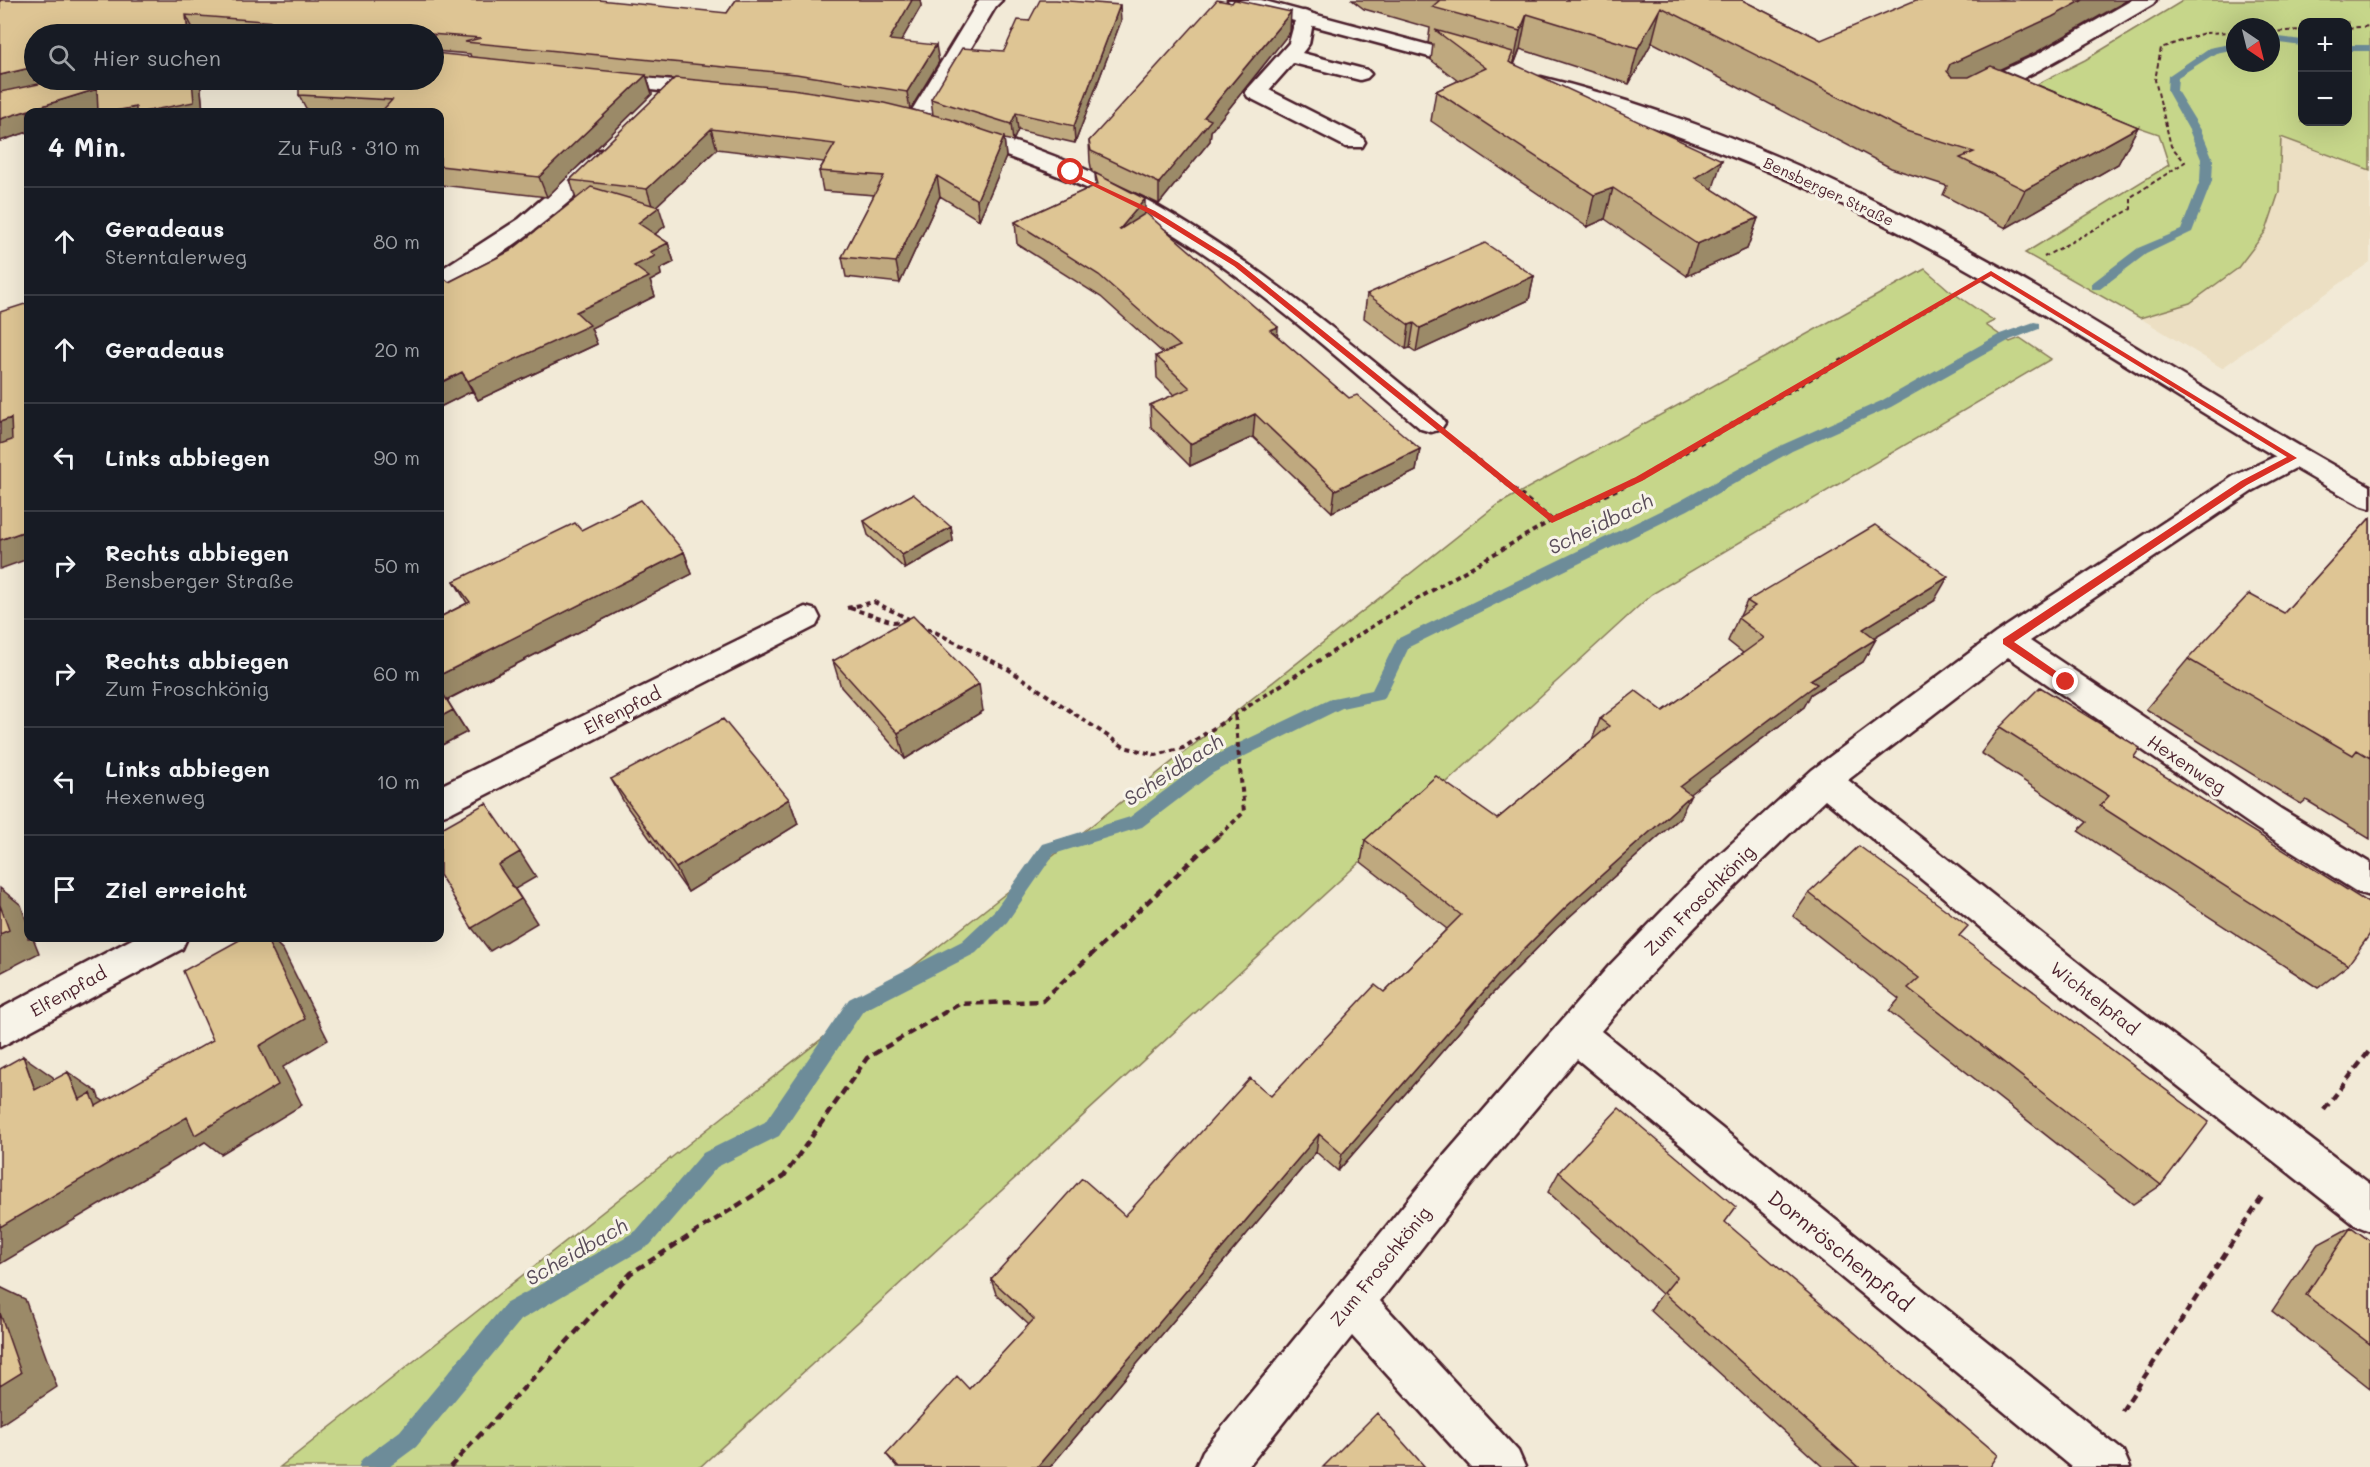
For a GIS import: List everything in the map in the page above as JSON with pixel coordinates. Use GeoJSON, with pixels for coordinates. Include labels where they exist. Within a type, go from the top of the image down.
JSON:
{"type":"FeatureCollection","features":[{"type":"Feature","properties":{"kind":"street","name":"Bensberger Straße"},"geometry":{"type":"LineString","coordinates":[[1238,0],[1509,74],[1658,119],[1742,152],[1866,207],[1997,276],[2293,458],[2370,498]]}},
{"type":"Feature","properties":{"kind":"street"},"geometry":{"type":"LineString","coordinates":[[1954,101],[2043,59],[2146,0]]}},
{"type":"Feature","properties":{"kind":"street"},"geometry":{"type":"LineString","coordinates":[[917,120],[989,1]]}},
{"type":"Feature","properties":{"kind":"street"},"geometry":{"type":"LineString","coordinates":[[1305,17],[1299,44],[1256,92],[1354,142]]}},
{"type":"Feature","properties":{"kind":"street"},"geometry":{"type":"LineString","coordinates":[[1288,56],[1360,74]]}},
{"type":"Feature","properties":{"kind":"street"},"geometry":{"type":"LineString","coordinates":[[584,78],[732,93]]}},
{"type":"Feature","properties":{"kind":"street"},"geometry":{"type":"LineString","coordinates":[[651,111],[676,86]]}},
{"type":"Feature","properties":{"kind":"street"},"geometry":{"type":"LineString","coordinates":[[894,116],[917,120],[993,143],[1071,172],[1153,213],[1237,265],[1431,423]]}},
{"type":"Feature","properties":{"kind":"street"},"geometry":{"type":"LineString","coordinates":[[444,278],[490,252],[561,200],[618,143]]}},
{"type":"Feature","properties":{"kind":"street","name":"Zum Froschkönig"},"geometry":{"type":"LineString","coordinates":[[1219,1467],[1457,1171],[1622,978],[1709,886],[1824,780],[2007,642],[2244,483],[2293,458]]}},
{"type":"Feature","properties":{"kind":"street","name":"Elfenpfad"},"geometry":{"type":"LineString","coordinates":[[444,799],[806,618]]}},
{"type":"Feature","properties":{"kind":"street","name":"Hexenweg"},"geometry":{"type":"LineString","coordinates":[[2007,642],[2269,819],[2370,881]]}},
{"type":"Feature","properties":{"kind":"street","name":"Wichtelpfad"},"geometry":{"type":"LineString","coordinates":[[1824,780],[2078,985],[2370,1210]]}},
{"type":"Feature","properties":{"kind":"street","name":"Elfenpfad"},"geometry":{"type":"LineString","coordinates":[[0,1029],[97,974],[161,942]]}},
{"type":"Feature","properties":{"kind":"street","name":"Dornröschenpfad"},"geometry":{"type":"LineString","coordinates":[[1574,1033],[2100,1461]]}},
{"type":"Feature","properties":{"kind":"street"},"geometry":{"type":"LineString","coordinates":[[1351,1302],[1502,1467]]}},
{"type":"Feature","properties":{"kind":"path"},"geometry":{"type":"LineString","coordinates":[[2352,28],[2370,26]]}},
{"type":"Feature","properties":{"kind":"path"},"geometry":{"type":"LineString","coordinates":[[2280,31],[2298,30]]}},
{"type":"Feature","properties":{"kind":"path"},"geometry":{"type":"LineString","coordinates":[[874,602],[1008,669],[1124,747],[1156,755],[1183,748],[1385,618],[1552,520],[1639,479],[1997,276],[2131,209],[2131,197],[2185,162],[2171,146],[2155,80],[2161,48],[2204,33],[2226,32]]}},
{"type":"Feature","properties":{"kind":"path"},"geometry":{"type":"LineString","coordinates":[[1431,423],[1552,520]]}},
{"type":"Feature","properties":{"kind":"path"},"geometry":{"type":"LineString","coordinates":[[849,608],[892,622],[910,620]]}},
{"type":"Feature","properties":{"kind":"path"},"geometry":{"type":"LineString","coordinates":[[450,1467],[631,1273],[784,1176],[867,1058],[959,1004],[1042,1001],[1244,812],[1235,714]]}},
{"type":"Feature","properties":{"kind":"path"},"geometry":{"type":"LineString","coordinates":[[2100,1461],[2292,1151],[2370,1050]]}},
{"type":"Feature","properties":{"kind":"shaded area"},"geometry":{"type":"Polygon","coordinates":[[[2281,136],[2370,170],[2370,262],[2222,368],[2140,318],[2190,303],[2237,269],[2266,231],[2279,192],[2281,136]]]}},
{"type":"Feature","properties":{"kind":"green space"},"geometry":{"type":"Polygon","coordinates":[[[2184,0],[2370,0],[2370,170],[2281,137],[2279,192],[2266,231],[2237,269],[2190,303],[2140,318],[2025,253],[2169,165],[2159,134],[2027,89],[2085,60],[2184,0]]]}},
{"type":"Feature","properties":{"kind":"green space"},"geometry":{"type":"Polygon","coordinates":[[[1925,269],[1949,290],[1994,321],[1986,325],[2010,342],[2020,338],[2051,359],[1652,594],[700,1467],[280,1467],[1497,505],[1925,269]]]}},
{"type":"Feature","properties":{"kind":"building"},"geometry":{"type":"Polygon","coordinates":[[[0,0],[599,0],[727,13],[736,0],[912,0],[889,40],[936,45],[907,92],[796,74],[465,42],[481,38],[444,35],[444,24],[301,24],[186,15],[187,24],[24,24],[24,69],[0,75],[0,0]]]}},
{"type":"Feature","properties":{"kind":"building"},"geometry":{"type":"Polygon","coordinates":[[[1040,0],[1120,5],[1074,126],[1016,113],[1011,124],[931,99],[962,48],[1004,51],[1018,20],[1029,21],[1040,0]]]}},
{"type":"Feature","properties":{"kind":"building"},"geometry":{"type":"Polygon","coordinates":[[[1217,0],[1232,3],[1236,0],[1291,12],[1204,117],[1211,120],[1159,183],[1091,151],[1089,141],[1217,0]]]}},
{"type":"Feature","properties":{"kind":"building"},"geometry":{"type":"Polygon","coordinates":[[[1440,0],[1742,0],[1821,40],[1916,0],[2083,0],[2052,17],[1950,64],[1947,71],[1952,77],[1969,77],[1991,66],[2138,127],[2025,190],[1960,158],[1974,152],[1906,131],[1661,7],[1638,48],[1527,14],[1520,31],[1432,7],[1440,0]]]}},
{"type":"Feature","properties":{"kind":"building"},"geometry":{"type":"Polygon","coordinates":[[[1435,30],[1513,52],[1509,62],[1722,160],[1695,178],[1758,218],[1697,244],[1613,188],[1594,195],[1436,91],[1486,68],[1435,30]]]}},
{"type":"Feature","properties":{"kind":"building"},"geometry":{"type":"Polygon","coordinates":[[[444,54],[646,75],[539,177],[444,166],[444,108],[385,108],[392,100],[299,95],[299,90],[444,90],[444,54]]]}},
{"type":"Feature","properties":{"kind":"building"},"geometry":{"type":"Polygon","coordinates":[[[675,78],[792,89],[880,102],[950,119],[1004,137],[977,200],[937,176],[896,262],[842,257],[884,176],[819,171],[835,144],[711,129],[647,189],[570,180],[675,78]]]}},
{"type":"Feature","properties":{"kind":"building"},"geometry":{"type":"Polygon","coordinates":[[[24,87],[24,90],[94,90],[36,108],[24,108],[24,112],[0,119],[0,92],[24,87]]]}},
{"type":"Feature","properties":{"kind":"building"},"geometry":{"type":"Polygon","coordinates":[[[97,90],[193,90],[194,102],[163,108],[98,108],[97,90]]]}},
{"type":"Feature","properties":{"kind":"building"},"geometry":{"type":"Polygon","coordinates":[[[1095,173],[1145,199],[1119,230],[1146,213],[1278,327],[1270,330],[1349,398],[1357,395],[1420,449],[1335,490],[1255,414],[1190,444],[1150,405],[1190,388],[1156,356],[1180,346],[1099,275],[1015,222],[1098,184],[1095,173]]]}},
{"type":"Feature","properties":{"kind":"building"},"geometry":{"type":"Polygon","coordinates":[[[591,187],[659,207],[638,223],[668,243],[650,252],[655,256],[634,266],[649,277],[576,312],[590,325],[468,381],[462,372],[444,381],[444,278],[449,282],[510,251],[591,187]]]}},
{"type":"Feature","properties":{"kind":"building"},"geometry":{"type":"Polygon","coordinates":[[[1485,243],[1534,276],[1420,328],[1414,323],[1409,325],[1367,294],[1485,243]]]}},
{"type":"Feature","properties":{"kind":"building"},"geometry":{"type":"Polygon","coordinates":[[[24,304],[24,531],[0,540],[0,444],[12,440],[11,418],[0,422],[0,312],[24,304]]]}},
{"type":"Feature","properties":{"kind":"building"},"geometry":{"type":"Polygon","coordinates":[[[913,494],[951,527],[902,555],[864,521],[913,494]]]}},
{"type":"Feature","properties":{"kind":"building"},"geometry":{"type":"Polygon","coordinates":[[[641,500],[684,552],[444,673],[444,615],[470,602],[454,581],[575,523],[581,530],[641,500]]]}},
{"type":"Feature","properties":{"kind":"building"},"geometry":{"type":"Polygon","coordinates":[[[2370,518],[2370,758],[2357,750],[2353,755],[2188,659],[2249,594],[2284,613],[2370,518]]]}},
{"type":"Feature","properties":{"kind":"building"},"geometry":{"type":"Polygon","coordinates":[[[1875,525],[1948,577],[1863,629],[1876,639],[1810,680],[1817,684],[1680,787],[1691,795],[1566,907],[1499,974],[1342,1154],[1319,1134],[1037,1467],[899,1467],[886,1454],[957,1376],[969,1389],[1034,1319],[991,1279],[1082,1178],[1125,1216],[1250,1078],[1271,1096],[1375,985],[1384,992],[1461,915],[1365,840],[1436,776],[1497,819],[1609,726],[1600,719],[1636,691],[1663,711],[1764,638],[1738,618],[1755,606],[1747,601],[1875,525]]]}},
{"type":"Feature","properties":{"kind":"building"},"geometry":{"type":"Polygon","coordinates":[[[913,616],[979,684],[898,733],[833,661],[913,616]]]}},
{"type":"Feature","properties":{"kind":"building"},"geometry":{"type":"Polygon","coordinates":[[[2040,687],[2140,748],[2134,757],[2370,904],[2370,934],[2348,965],[2100,806],[2109,796],[2000,727],[2040,687]]]}},
{"type":"Feature","properties":{"kind":"building"},"geometry":{"type":"Polygon","coordinates":[[[444,695],[453,710],[444,715],[444,695]]]}},
{"type":"Feature","properties":{"kind":"building"},"geometry":{"type":"Polygon","coordinates":[[[723,719],[789,799],[676,868],[611,779],[723,719]]]}},
{"type":"Feature","properties":{"kind":"building"},"geometry":{"type":"Polygon","coordinates":[[[486,803],[520,852],[498,865],[521,899],[472,928],[444,882],[444,827],[486,803]]]}},
{"type":"Feature","properties":{"kind":"building"},"geometry":{"type":"Polygon","coordinates":[[[1859,846],[1968,926],[1959,936],[2209,1122],[2161,1185],[1908,988],[1919,978],[1809,893],[1859,846]]]}},
{"type":"Feature","properties":{"kind":"building"},"geometry":{"type":"Polygon","coordinates":[[[0,905],[9,930],[0,934],[0,905]]]}},
{"type":"Feature","properties":{"kind":"building"},"geometry":{"type":"Polygon","coordinates":[[[236,942],[268,942],[305,1019],[259,1046],[278,1085],[195,1135],[187,1117],[0,1227],[0,1069],[23,1056],[35,1090],[68,1072],[79,1100],[91,1093],[96,1106],[213,1040],[183,971],[236,942]]]}},
{"type":"Feature","properties":{"kind":"building"},"geometry":{"type":"Polygon","coordinates":[[[1619,1108],[1736,1207],[1725,1222],[1998,1455],[1990,1467],[1858,1467],[1664,1293],[1677,1277],[1559,1172],[1619,1108]]]}},
{"type":"Feature","properties":{"kind":"building"},"geometry":{"type":"Polygon","coordinates":[[[2351,1227],[2370,1241],[2370,1344],[2306,1295],[2351,1227]]]}},
{"type":"Feature","properties":{"kind":"building"},"geometry":{"type":"Polygon","coordinates":[[[0,1313],[21,1373],[0,1386],[0,1313]]]}},
{"type":"Feature","properties":{"kind":"building"},"geometry":{"type":"Polygon","coordinates":[[[1377,1413],[1425,1467],[1323,1467],[1377,1413]]]}},
{"type":"Feature","properties":{"kind":"waterway","name":"Scheidbach"},"geometry":{"type":"LineString","coordinates":[[2280,40],[2298,42]]}},
{"type":"Feature","properties":{"kind":"waterway","name":"Scheidbach"},"geometry":{"type":"LineString","coordinates":[[2096,286],[2142,251],[2186,232],[2206,181],[2207,159],[2195,130],[2172,91],[2173,76],[2213,50],[2226,48]]}},
{"type":"Feature","properties":{"kind":"waterway","name":"Scheidbach"},"geometry":{"type":"LineString","coordinates":[[2352,48],[2370,48]]}},
{"type":"Feature","properties":{"kind":"waterway","name":"Scheidbach"},"geometry":{"type":"LineString","coordinates":[[370,1467],[408,1439],[513,1312],[643,1238],[710,1160],[772,1129],[856,1005],[969,947],[1001,916],[1048,849],[1136,822],[1207,768],[1239,751],[1339,702],[1378,695],[1403,643],[1683,506],[1787,448],[1886,404],[2005,337],[2034,326]]}},
{"type":"Feature","properties":{"kind":"route"},"geometry":{"type":"LineString","coordinates":[[1071,172],[1153,213],[1237,265],[1552,520],[1639,479],[1991,273],[2003,279],[2293,458],[2244,483],[2007,642],[2066,682]]}}]}
